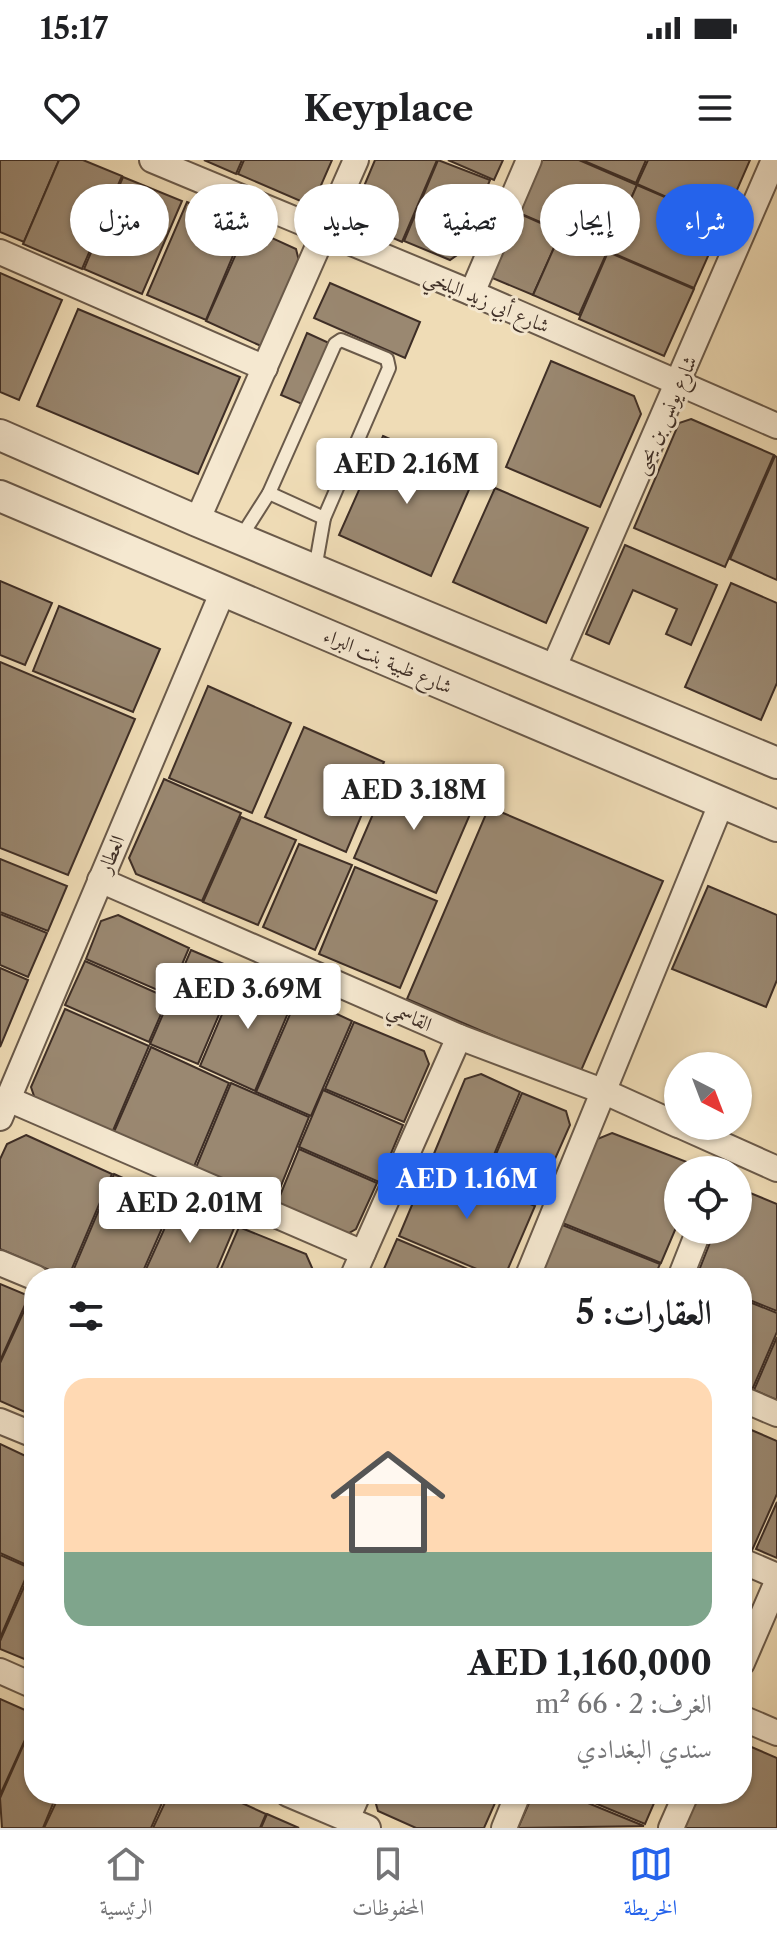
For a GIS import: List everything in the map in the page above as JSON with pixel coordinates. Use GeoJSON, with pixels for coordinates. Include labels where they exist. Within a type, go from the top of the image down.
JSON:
{"type":"FeatureCollection","features":[{"type":"Feature","properties":{"kind":"street","name":"شارع أبي زيد البلخي"},"geometry":{"type":"LineString","coordinates":[[152,160],[294,220]]}},
{"type":"Feature","properties":{"kind":"street"},"geometry":{"type":"LineString","coordinates":[[345,184],[356,160]]}},
{"type":"Feature","properties":{"kind":"street"},"geometry":{"type":"LineString","coordinates":[[472,293],[529,160]]}},
{"type":"Feature","properties":{"kind":"street","name":"شارع يونس بن يحىى"},"geometry":{"type":"LineString","coordinates":[[553,669],[774,160]]}},
{"type":"Feature","properties":{"kind":"street"},"geometry":{"type":"LineString","coordinates":[[0,252],[265,368]]}},
{"type":"Feature","properties":{"kind":"street"},"geometry":{"type":"LineString","coordinates":[[197,521],[314,256]]}},
{"type":"Feature","properties":{"kind":"street","name":"شارع أبي زيد البلخي"},"geometry":{"type":"LineString","coordinates":[[381,256],[777,426]]}},
{"type":"Feature","properties":{"kind":"street"},"geometry":{"type":"LineString","coordinates":[[0,435],[197,521],[777,763]]}},
{"type":"Feature","properties":{"kind":"street","name":"شارع ظبية بنت البراء"},"geometry":{"type":"LineString","coordinates":[[0,496],[777,826]]}},
{"type":"Feature","properties":{"kind":"street","name":"العطار"},"geometry":{"type":"LineString","coordinates":[[4,1109],[223,591]]}},
{"type":"Feature","properties":{"kind":"street"},"geometry":{"type":"LineString","coordinates":[[531,1268],[721,804]]}},
{"type":"Feature","properties":{"kind":"street","name":"القاسمي"},"geometry":{"type":"LineString","coordinates":[[100,880],[459,1037],[605,1092],[664,1118]]}},
{"type":"Feature","properties":{"kind":"street"},"geometry":{"type":"LineString","coordinates":[[356,1268],[459,1037]]}},
{"type":"Feature","properties":{"kind":"street"},"geometry":{"type":"LineString","coordinates":[[4,1109],[363,1253]]}},
{"type":"Feature","properties":{"kind":"street","name":"القاسمي"},"geometry":{"type":"LineString","coordinates":[[700,1140],[722,1156]]}},
{"type":"Feature","properties":{"kind":"street","name":"القاسمي"},"geometry":{"type":"LineString","coordinates":[[752,1164],[777,1169]]}},
{"type":"Feature","properties":{"kind":"street"},"geometry":{"type":"LineString","coordinates":[[684,1268],[693,1244]]}},
{"type":"Feature","properties":{"kind":"street"},"geometry":{"type":"LineString","coordinates":[[0,1263],[24,1273]]}},
{"type":"Feature","properties":{"kind":"street"},"geometry":{"type":"LineString","coordinates":[[752,1403],[777,1414]]}},
{"type":"Feature","properties":{"kind":"street"},"geometry":{"type":"LineString","coordinates":[[0,1421],[24,1431]]}},
{"type":"Feature","properties":{"kind":"street"},"geometry":{"type":"LineString","coordinates":[[752,1566],[777,1579],[752,1639]]}},
{"type":"Feature","properties":{"kind":"street"},"geometry":{"type":"LineString","coordinates":[[0,1671],[24,1682]]}},
{"type":"Feature","properties":{"kind":"street"},"geometry":{"type":"LineString","coordinates":[[752,1722],[777,1733]]}},
{"type":"Feature","properties":{"kind":"street"},"geometry":{"type":"LineString","coordinates":[[311,1804],[357,1824],[358,1804]]}},
{"type":"Feature","properties":{"kind":"street"},"geometry":{"type":"LineString","coordinates":[[504,1828],[514,1804]]}},
{"type":"Feature","properties":{"kind":"street"},"geometry":{"type":"LineString","coordinates":[[671,1828],[682,1804]]}},
{"type":"Feature","properties":{"kind":"lane"},"geometry":{"type":"LineString","coordinates":[[241,537],[269,493],[335,344],[341,340],[387,359],[389,368],[324,518],[315,569]]}},
{"type":"Feature","properties":{"kind":"lane"},"geometry":{"type":"LineString","coordinates":[[269,493],[324,518]]}},
{"type":"Feature","properties":{"kind":"building"},"geometry":{"type":"Polygon","coordinates":[[[0,160],[59,160],[24,242],[0,232],[0,160]]]}},
{"type":"Feature","properties":{"kind":"building"},"geometry":{"type":"Polygon","coordinates":[[[59,160],[83,160],[122,176],[119,184],[70,184],[70,256],[88,256],[82,269],[23,244],[59,160]]]}},
{"type":"Feature","properties":{"kind":"building"},"geometry":{"type":"Polygon","coordinates":[[[204,160],[242,160],[236,174],[204,160]]]}},
{"type":"Feature","properties":{"kind":"building"},"geometry":{"type":"Polygon","coordinates":[[[244,160],[332,160],[322,184],[294,184],[294,198],[278,191],[278,184],[261,184],[238,174],[244,160]]]}},
{"type":"Feature","properties":{"kind":"building"},"geometry":{"type":"Polygon","coordinates":[[[375,160],[437,160],[427,184],[415,184],[415,212],[402,242],[399,241],[399,184],[365,184],[375,160]]]}},
{"type":"Feature","properties":{"kind":"building"},"geometry":{"type":"Polygon","coordinates":[[[438,160],[490,180],[488,184],[428,184],[438,160]]]}},
{"type":"Feature","properties":{"kind":"building"},"geometry":{"type":"Polygon","coordinates":[[[448,160],[503,160],[494,180],[448,160]]]}},
{"type":"Feature","properties":{"kind":"building"},"geometry":{"type":"Polygon","coordinates":[[[542,160],[579,160],[635,184],[540,184],[540,222],[524,215],[524,201],[542,160]]]}},
{"type":"Feature","properties":{"kind":"building"},"geometry":{"type":"Polygon","coordinates":[[[582,160],[646,160],[636,183],[582,160]]]}},
{"type":"Feature","properties":{"kind":"building"},"geometry":{"type":"Polygon","coordinates":[[[648,160],[750,160],[740,184],[656,184],[656,192],[637,184],[648,160]]]}},
{"type":"Feature","properties":{"kind":"building"},"geometry":{"type":"Polygon","coordinates":[[[123,177],[140,184],[120,184],[123,177]]]}},
{"type":"Feature","properties":{"kind":"building"},"geometry":{"type":"Polygon","coordinates":[[[640,186],[656,193],[656,256],[708,256],[694,288],[620,256],[640,256],[640,186]]]}},
{"type":"Feature","properties":{"kind":"building"},"geometry":{"type":"Polygon","coordinates":[[[169,196],[182,201],[169,231],[169,196]]]}},
{"type":"Feature","properties":{"kind":"building"},"geometry":{"type":"Polygon","coordinates":[[[185,207],[185,256],[233,256],[206,320],[147,295],[164,256],[169,256],[169,244],[185,207]]]}},
{"type":"Feature","properties":{"kind":"building"},"geometry":{"type":"Polygon","coordinates":[[[415,215],[415,246],[404,241],[415,215]]]}},
{"type":"Feature","properties":{"kind":"building"},"geometry":{"type":"Polygon","coordinates":[[[524,216],[540,223],[540,256],[550,256],[533,295],[490,277],[499,256],[524,256],[524,216]]]}},
{"type":"Feature","properties":{"kind":"building"},"geometry":{"type":"Polygon","coordinates":[[[278,241],[294,248],[294,256],[298,256],[299,261],[261,346],[206,321],[235,256],[278,256],[278,241]]]}},
{"type":"Feature","properties":{"kind":"building"},"geometry":{"type":"Polygon","coordinates":[[[90,256],[158,256],[142,294],[84,269],[90,256]]]}},
{"type":"Feature","properties":{"kind":"building"},"geometry":{"type":"Polygon","coordinates":[[[550,256],[605,256],[579,315],[533,295],[550,256]]]}},
{"type":"Feature","properties":{"kind":"building"},"geometry":{"type":"Polygon","coordinates":[[[606,256],[617,256],[694,289],[664,356],[579,319],[606,256]]]}},
{"type":"Feature","properties":{"kind":"building"},"geometry":{"type":"Polygon","coordinates":[[[0,273],[62,300],[19,400],[0,392],[0,273]]]}},
{"type":"Feature","properties":{"kind":"building"},"geometry":{"type":"Polygon","coordinates":[[[330,283],[420,322],[405,358],[314,318],[330,283]]]}},
{"type":"Feature","properties":{"kind":"building"},"geometry":{"type":"Polygon","coordinates":[[[78,309],[240,377],[198,474],[37,406],[78,309]]]}},
{"type":"Feature","properties":{"kind":"building"},"geometry":{"type":"Polygon","coordinates":[[[307,333],[329,343],[302,404],[281,395],[307,333]]]}},
{"type":"Feature","properties":{"kind":"building"},"geometry":{"type":"Polygon","coordinates":[[[551,361],[634,396],[641,414],[600,507],[506,467],[551,361]]]}},
{"type":"Feature","properties":{"kind":"building"},"geometry":{"type":"Polygon","coordinates":[[[691,419],[774,455],[725,567],[634,528],[679,423],[691,419]]]}},
{"type":"Feature","properties":{"kind":"building"},"geometry":{"type":"Polygon","coordinates":[[[383,436],[475,476],[431,576],[339,535],[383,436]]]}},
{"type":"Feature","properties":{"kind":"building"},"geometry":{"type":"Polygon","coordinates":[[[777,457],[777,580],[730,559],[777,457]]]}},
{"type":"Feature","properties":{"kind":"building"},"geometry":{"type":"Polygon","coordinates":[[[495,488],[588,528],[546,623],[453,582],[495,488]]]}},
{"type":"Feature","properties":{"kind":"building"},"geometry":{"type":"Polygon","coordinates":[[[625,545],[717,585],[691,645],[666,634],[677,609],[633,590],[609,644],[586,634],[625,545]]]}},
{"type":"Feature","properties":{"kind":"building"},"geometry":{"type":"Polygon","coordinates":[[[0,581],[52,603],[25,665],[0,655],[0,581]]]}},
{"type":"Feature","properties":{"kind":"building"},"geometry":{"type":"Polygon","coordinates":[[[731,583],[777,603],[777,683],[761,720],[685,687],[731,583]]]}},
{"type":"Feature","properties":{"kind":"building"},"geometry":{"type":"Polygon","coordinates":[[[59,606],[160,649],[133,712],[33,671],[59,606]]]}},
{"type":"Feature","properties":{"kind":"building"},"geometry":{"type":"Polygon","coordinates":[[[0,662],[135,719],[68,875],[0,848],[0,662]]]}},
{"type":"Feature","properties":{"kind":"building"},"geometry":{"type":"Polygon","coordinates":[[[208,686],[291,723],[252,813],[169,778],[208,686]]]}},
{"type":"Feature","properties":{"kind":"building"},"geometry":{"type":"Polygon","coordinates":[[[304,727],[384,762],[346,852],[265,817],[304,727]]]}},
{"type":"Feature","properties":{"kind":"building"},"geometry":{"type":"Polygon","coordinates":[[[392,770],[474,805],[436,893],[354,858],[392,770]]]}},
{"type":"Feature","properties":{"kind":"building"},"geometry":{"type":"Polygon","coordinates":[[[164,779],[241,813],[202,901],[136,874],[129,858],[164,779]]]}},
{"type":"Feature","properties":{"kind":"building"},"geometry":{"type":"Polygon","coordinates":[[[489,807],[663,881],[580,1073],[407,999],[489,807]]]}},
{"type":"Feature","properties":{"kind":"building"},"geometry":{"type":"Polygon","coordinates":[[[241,817],[296,840],[258,925],[203,902],[241,817]]]}},
{"type":"Feature","properties":{"kind":"building"},"geometry":{"type":"Polygon","coordinates":[[[299,844],[352,865],[315,950],[263,927],[299,844]]]}},
{"type":"Feature","properties":{"kind":"building"},"geometry":{"type":"Polygon","coordinates":[[[0,859],[67,886],[48,931],[0,912],[0,859]]]}},
{"type":"Feature","properties":{"kind":"building"},"geometry":{"type":"Polygon","coordinates":[[[355,867],[437,901],[400,988],[319,954],[355,867]]]}},
{"type":"Feature","properties":{"kind":"building"},"geometry":{"type":"Polygon","coordinates":[[[708,886],[777,915],[777,980],[766,1007],[672,969],[708,886]]]}},
{"type":"Feature","properties":{"kind":"building"},"geometry":{"type":"Polygon","coordinates":[[[0,914],[47,933],[28,977],[0,965],[0,914]]]}},
{"type":"Feature","properties":{"kind":"building"},"geometry":{"type":"Polygon","coordinates":[[[118,915],[189,948],[169,995],[86,959],[101,921],[118,915]]]}},
{"type":"Feature","properties":{"kind":"building"},"geometry":{"type":"Polygon","coordinates":[[[191,950],[238,970],[198,1064],[150,1044],[191,950]]]}},
{"type":"Feature","properties":{"kind":"building"},"geometry":{"type":"Polygon","coordinates":[[[85,961],[168,998],[149,1042],[65,1005],[85,961]]]}},
{"type":"Feature","properties":{"kind":"building"},"geometry":{"type":"Polygon","coordinates":[[[0,968],[28,980],[0,1047],[0,968]]]}},
{"type":"Feature","properties":{"kind":"building"},"geometry":{"type":"Polygon","coordinates":[[[240,972],[296,994],[255,1091],[200,1066],[240,972]]]}},
{"type":"Feature","properties":{"kind":"building"},"geometry":{"type":"Polygon","coordinates":[[[298,996],[352,1021],[311,1116],[256,1092],[298,996]]]}},
{"type":"Feature","properties":{"kind":"building"},"geometry":{"type":"Polygon","coordinates":[[[65,1009],[149,1046],[112,1133],[35,1099],[31,1087],[65,1009]]]}},
{"type":"Feature","properties":{"kind":"building"},"geometry":{"type":"Polygon","coordinates":[[[354,1022],[424,1051],[429,1064],[404,1122],[325,1089],[354,1022]]]}},
{"type":"Feature","properties":{"kind":"building"},"geometry":{"type":"Polygon","coordinates":[[[151,1047],[229,1083],[193,1169],[113,1134],[151,1047]]]}},
{"type":"Feature","properties":{"kind":"building"},"geometry":{"type":"Polygon","coordinates":[[[481,1074],[520,1092],[484,1179],[433,1156],[465,1079],[481,1074]]]}},
{"type":"Feature","properties":{"kind":"building"},"geometry":{"type":"Polygon","coordinates":[[[231,1083],[309,1117],[274,1203],[195,1170],[231,1083]]]}},
{"type":"Feature","properties":{"kind":"building"},"geometry":{"type":"Polygon","coordinates":[[[323,1090],[403,1125],[379,1182],[299,1147],[323,1090]]]}},
{"type":"Feature","properties":{"kind":"building"},"geometry":{"type":"Polygon","coordinates":[[[522,1093],[566,1111],[570,1125],[536,1202],[485,1180],[522,1093]]]}},
{"type":"Feature","properties":{"kind":"building"},"geometry":{"type":"Polygon","coordinates":[[[612,1133],[671,1156],[664,1156],[664,1244],[669,1244],[661,1263],[560,1222],[595,1140],[612,1133]]]}},
{"type":"Feature","properties":{"kind":"building"},"geometry":{"type":"Polygon","coordinates":[[[26,1135],[112,1174],[72,1268],[45,1268],[0,1249],[0,1159],[7,1144],[26,1135]]]}},
{"type":"Feature","properties":{"kind":"building"},"geometry":{"type":"Polygon","coordinates":[[[299,1149],[377,1183],[356,1229],[349,1233],[336,1232],[277,1203],[299,1149]]]}},
{"type":"Feature","properties":{"kind":"building"},"geometry":{"type":"Polygon","coordinates":[[[430,1162],[535,1206],[508,1268],[474,1268],[399,1236],[430,1162]]]}},
{"type":"Feature","properties":{"kind":"building"},"geometry":{"type":"Polygon","coordinates":[[[114,1174],[174,1201],[144,1268],[74,1268],[114,1174]]]}},
{"type":"Feature","properties":{"kind":"building"},"geometry":{"type":"Polygon","coordinates":[[[752,1194],[777,1204],[777,1311],[752,1301],[752,1268],[700,1268],[709,1244],[752,1244],[752,1194]]]}},
{"type":"Feature","properties":{"kind":"building"},"geometry":{"type":"Polygon","coordinates":[[[177,1201],[235,1226],[217,1268],[147,1268],[177,1201]]]}},
{"type":"Feature","properties":{"kind":"building"},"geometry":{"type":"Polygon","coordinates":[[[560,1224],[660,1264],[658,1268],[541,1268],[560,1224]]]}},
{"type":"Feature","properties":{"kind":"building"},"geometry":{"type":"Polygon","coordinates":[[[239,1227],[306,1254],[312,1268],[221,1268],[239,1227]]]}},
{"type":"Feature","properties":{"kind":"building"},"geometry":{"type":"Polygon","coordinates":[[[397,1239],[465,1268],[384,1268],[397,1239]]]}},
{"type":"Feature","properties":{"kind":"building"},"geometry":{"type":"Polygon","coordinates":[[[0,1284],[24,1294],[24,1307],[0,1361],[0,1284]]]}},
{"type":"Feature","properties":{"kind":"building"},"geometry":{"type":"Polygon","coordinates":[[[752,1303],[777,1313],[777,1332],[752,1390],[752,1303]]]}},
{"type":"Feature","properties":{"kind":"building"},"geometry":{"type":"Polygon","coordinates":[[[24,1311],[24,1412],[0,1401],[0,1363],[24,1311]]]}},
{"type":"Feature","properties":{"kind":"building"},"geometry":{"type":"Polygon","coordinates":[[[777,1337],[777,1400],[754,1390],[777,1337]]]}},
{"type":"Feature","properties":{"kind":"building"},"geometry":{"type":"Polygon","coordinates":[[[752,1430],[777,1441],[777,1494],[752,1550],[752,1430]]]}},
{"type":"Feature","properties":{"kind":"building"},"geometry":{"type":"Polygon","coordinates":[[[0,1444],[24,1455],[24,1564],[0,1553],[0,1444]]]}},
{"type":"Feature","properties":{"kind":"building"},"geometry":{"type":"Polygon","coordinates":[[[777,1502],[777,1558],[756,1549],[777,1502]]]}},
{"type":"Feature","properties":{"kind":"building"},"geometry":{"type":"Polygon","coordinates":[[[0,1555],[24,1565],[24,1582],[0,1638],[0,1555]]]}},
{"type":"Feature","properties":{"kind":"building"},"geometry":{"type":"Polygon","coordinates":[[[24,1587],[24,1659],[0,1649],[0,1641],[24,1587]]]}},
{"type":"Feature","properties":{"kind":"building"},"geometry":{"type":"Polygon","coordinates":[[[0,1699],[24,1710],[24,1742],[0,1795],[0,1699]]]}},
{"type":"Feature","properties":{"kind":"building"},"geometry":{"type":"Polygon","coordinates":[[[24,1744],[24,1804],[53,1804],[43,1828],[2,1828],[0,1798],[24,1744]]]}},
{"type":"Feature","properties":{"kind":"building"},"geometry":{"type":"Polygon","coordinates":[[[752,1747],[777,1758],[777,1828],[684,1828],[694,1804],[752,1804],[752,1747]]]}},
{"type":"Feature","properties":{"kind":"building"},"geometry":{"type":"Polygon","coordinates":[[[55,1804],[162,1804],[151,1828],[44,1828],[55,1804]]]}},
{"type":"Feature","properties":{"kind":"building"},"geometry":{"type":"Polygon","coordinates":[[[164,1804],[244,1804],[266,1814],[260,1828],[153,1828],[164,1804]]]}},
{"type":"Feature","properties":{"kind":"building"},"geometry":{"type":"Polygon","coordinates":[[[376,1804],[495,1804],[484,1828],[416,1828],[378,1811],[376,1804]]]}},
{"type":"Feature","properties":{"kind":"building"},"geometry":{"type":"Polygon","coordinates":[[[529,1804],[590,1804],[644,1826],[518,1828],[529,1804]]]}},
{"type":"Feature","properties":{"kind":"building"},"geometry":{"type":"Polygon","coordinates":[[[597,1804],[654,1804],[645,1824],[597,1804]]]}},
{"type":"Feature","properties":{"kind":"building"},"geometry":{"type":"Polygon","coordinates":[[[267,1814],[299,1828],[261,1828],[267,1814]]]}}]}
